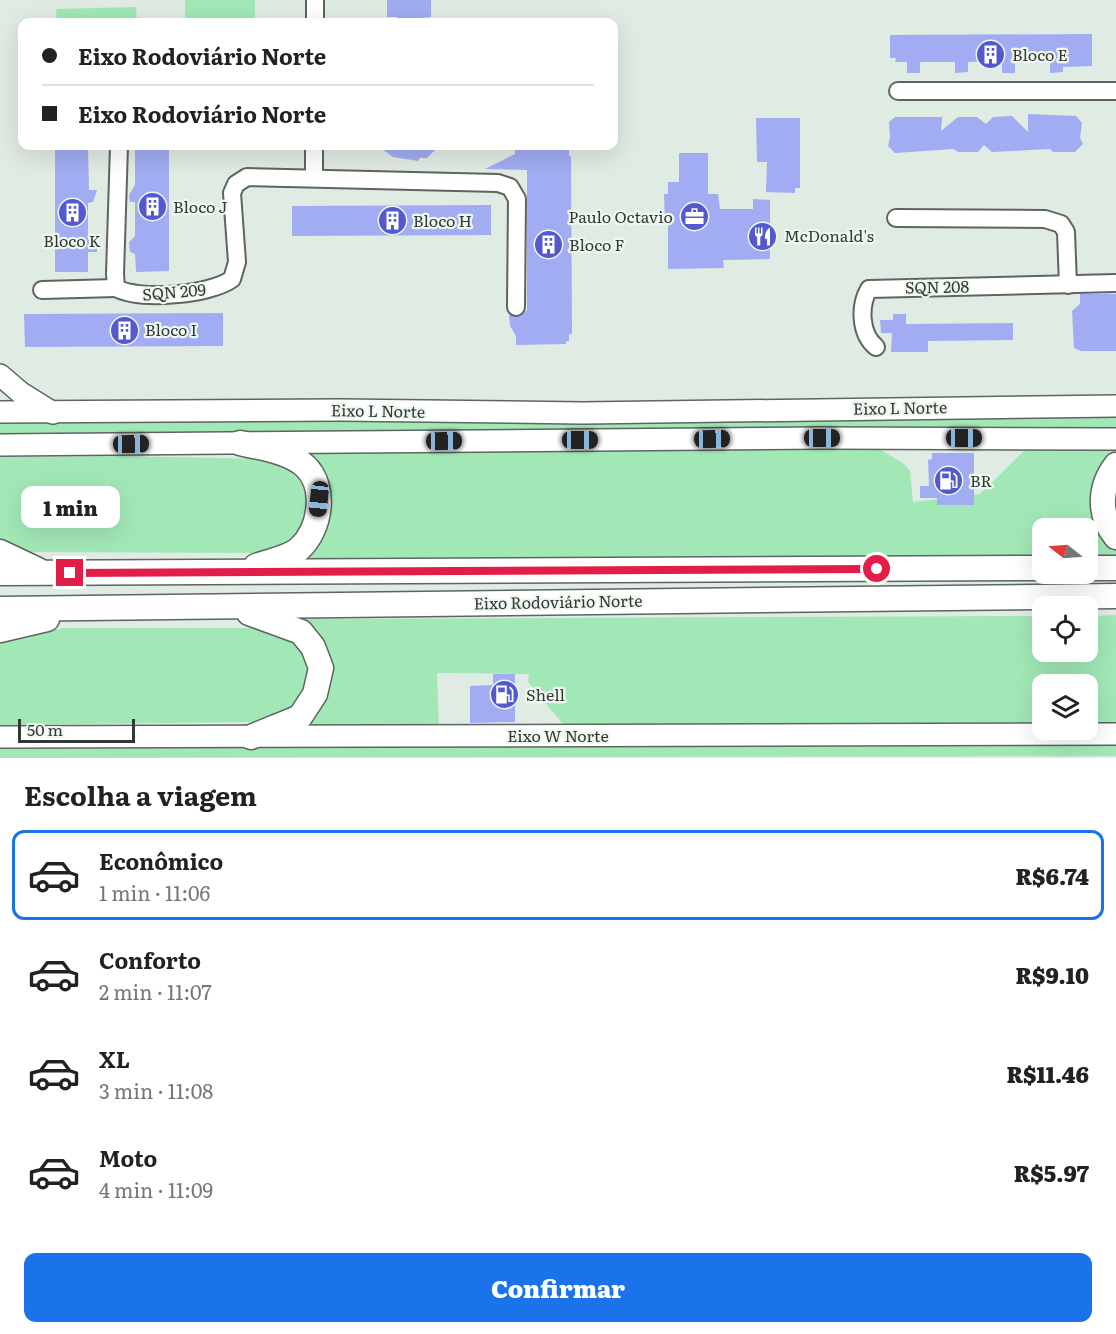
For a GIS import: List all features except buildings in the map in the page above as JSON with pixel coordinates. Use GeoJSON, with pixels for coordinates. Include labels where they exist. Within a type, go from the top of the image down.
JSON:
{"type":"FeatureCollection","features":[{"type":"Feature","properties":{"kind":"highway"},"geometry":{"type":"LineString","coordinates":[[238,572],[298,550],[310,535],[318,515],[319,499],[314,476],[303,465],[286,455],[240,442]]}},
{"type":"Feature","properties":{"kind":"highway"},"geometry":{"type":"LineString","coordinates":[[1116,465],[1105,482],[1102,503],[1107,522],[1116,537]]}},
{"type":"Feature","properties":{"kind":"highway"},"geometry":{"type":"LineString","coordinates":[[0,552],[46,573]]}},
{"type":"Feature","properties":{"kind":"highway","name":"Eixo Rodoviário Norte"},"geometry":{"type":"LineString","coordinates":[[0,573],[1032,568]]}},
{"type":"Feature","properties":{"kind":"highway"},"geometry":{"type":"LineString","coordinates":[[1098,568],[1116,568]]}},
{"type":"Feature","properties":{"kind":"highway","name":"Eixo Rodoviário Norte"},"geometry":{"type":"LineString","coordinates":[[0,609],[1116,596]]}},
{"type":"Feature","properties":{"kind":"highway"},"geometry":{"type":"LineString","coordinates":[[223,606],[284,624],[301,632],[313,647],[321,668],[315,694],[300,717],[251,737]]}},
{"type":"Feature","properties":{"kind":"highway"},"geometry":{"type":"LineString","coordinates":[[0,630],[89,609]]}},
{"type":"Feature","properties":{"kind":"main road"},"geometry":{"type":"LineString","coordinates":[[0,375],[21,393],[54,413]]}},
{"type":"Feature","properties":{"kind":"main road","name":"Eixo L Norte"},"geometry":{"type":"LineString","coordinates":[[0,412],[341,410],[583,413],[1116,406]]}},
{"type":"Feature","properties":{"kind":"main road","name":"Eixo L Norte"},"geometry":{"type":"LineString","coordinates":[[0,445],[1116,439]]}},
{"type":"Feature","properties":{"kind":"main road","name":"Eixo W Norte"},"geometry":{"type":"LineString","coordinates":[[0,737],[1116,734]]}},
{"type":"Feature","properties":{"kind":"street"},"geometry":{"type":"LineString","coordinates":[[315,0],[315,18]]}},
{"type":"Feature","properties":{"kind":"street"},"geometry":{"type":"LineString","coordinates":[[898,91],[1116,91]]}},
{"type":"Feature","properties":{"kind":"street"},"geometry":{"type":"LineString","coordinates":[[42,290],[116,288],[119,150]]}},
{"type":"Feature","properties":{"kind":"street"},"geometry":{"type":"LineString","coordinates":[[314,150],[314,178]]}},
{"type":"Feature","properties":{"kind":"street","name":"SQN 209"},"geometry":{"type":"LineString","coordinates":[[116,288],[135,296],[223,286],[232,279],[237,262],[231,204],[236,184],[247,177],[498,183],[510,187],[515,192],[518,211],[516,307]]}},
{"type":"Feature","properties":{"kind":"street"},"geometry":{"type":"LineString","coordinates":[[896,218],[1045,219],[1058,222],[1066,232],[1068,285]]}},
{"type":"Feature","properties":{"kind":"street","name":"SQN 208"},"geometry":{"type":"LineString","coordinates":[[876,347],[868,340],[863,329],[866,295],[870,289],[1116,283]]}},
{"type":"Feature","properties":{"kind":"green space"},"geometry":{"type":"Polygon","coordinates":[[[185,0],[255,0],[255,18],[185,18],[185,0]]]}},
{"type":"Feature","properties":{"kind":"green space"},"geometry":{"type":"Polygon","coordinates":[[[136,7],[137,18],[57,18],[56,9],[136,7]]]}},
{"type":"Feature","properties":{"kind":"green space"},"geometry":{"type":"Polygon","coordinates":[[[1116,417],[1116,429],[0,434],[0,422],[1116,417]]]}},
{"type":"Feature","properties":{"kind":"green space"},"geometry":{"type":"Polygon","coordinates":[[[875,446],[904,464],[910,471],[913,502],[980,494],[1028,447],[1116,446],[1110,546],[1116,550],[1116,556],[1098,556],[1098,518],[1032,518],[1032,557],[295,561],[324,521],[293,450],[875,446]]]}},
{"type":"Feature","properties":{"kind":"green space"},"geometry":{"type":"Polygon","coordinates":[[[117,456],[269,459],[293,473],[301,483],[308,507],[307,520],[301,532],[291,543],[260,553],[18,552],[0,545],[0,457],[117,456]]]}},
{"type":"Feature","properties":{"kind":"green space"},"geometry":{"type":"Polygon","coordinates":[[[1116,615],[1116,726],[1098,727],[1098,674],[1032,674],[1032,727],[568,730],[528,682],[529,674],[437,673],[439,730],[293,731],[324,696],[292,619],[1032,616],[1032,662],[1098,662],[1098,616],[1116,615]]]}},
{"type":"Feature","properties":{"kind":"green space"},"geometry":{"type":"Polygon","coordinates":[[[63,628],[257,628],[298,643],[307,667],[307,691],[294,708],[263,722],[0,725],[0,639],[63,628]]]}},
{"type":"Feature","properties":{"kind":"green space"},"geometry":{"type":"Polygon","coordinates":[[[1116,744],[1116,756],[0,758],[0,749],[1116,744]]]}},
{"type":"Feature","properties":{"kind":"place","name":"Bloco E"},"geometry":{"type":"Point","coordinates":[991,55]}},
{"type":"Feature","properties":{"kind":"place","name":"Bloco J"},"geometry":{"type":"Point","coordinates":[152,207]}},
{"type":"Feature","properties":{"kind":"place","name":"Bloco K"},"geometry":{"type":"Point","coordinates":[72,213]}},
{"type":"Feature","properties":{"kind":"place","name":"Paulo Octavio"},"geometry":{"type":"Point","coordinates":[694,217]}},
{"type":"Feature","properties":{"kind":"place","name":"Bloco H"},"geometry":{"type":"Point","coordinates":[392,221]}},
{"type":"Feature","properties":{"kind":"place","name":"McDonald's"},"geometry":{"type":"Point","coordinates":[763,236]}},
{"type":"Feature","properties":{"kind":"place","name":"Bloco F"},"geometry":{"type":"Point","coordinates":[548,245]}},
{"type":"Feature","properties":{"kind":"place","name":"Bloco I"},"geometry":{"type":"Point","coordinates":[124,330]}},
{"type":"Feature","properties":{"kind":"place","name":"BR"},"geometry":{"type":"Point","coordinates":[949,481]}},
{"type":"Feature","properties":{"kind":"place","name":"Shell"},"geometry":{"type":"Point","coordinates":[505,695]}},
{"type":"Feature","properties":{"kind":"route"},"geometry":{"type":"LineString","coordinates":[[70,573],[877,569]]}}]}
